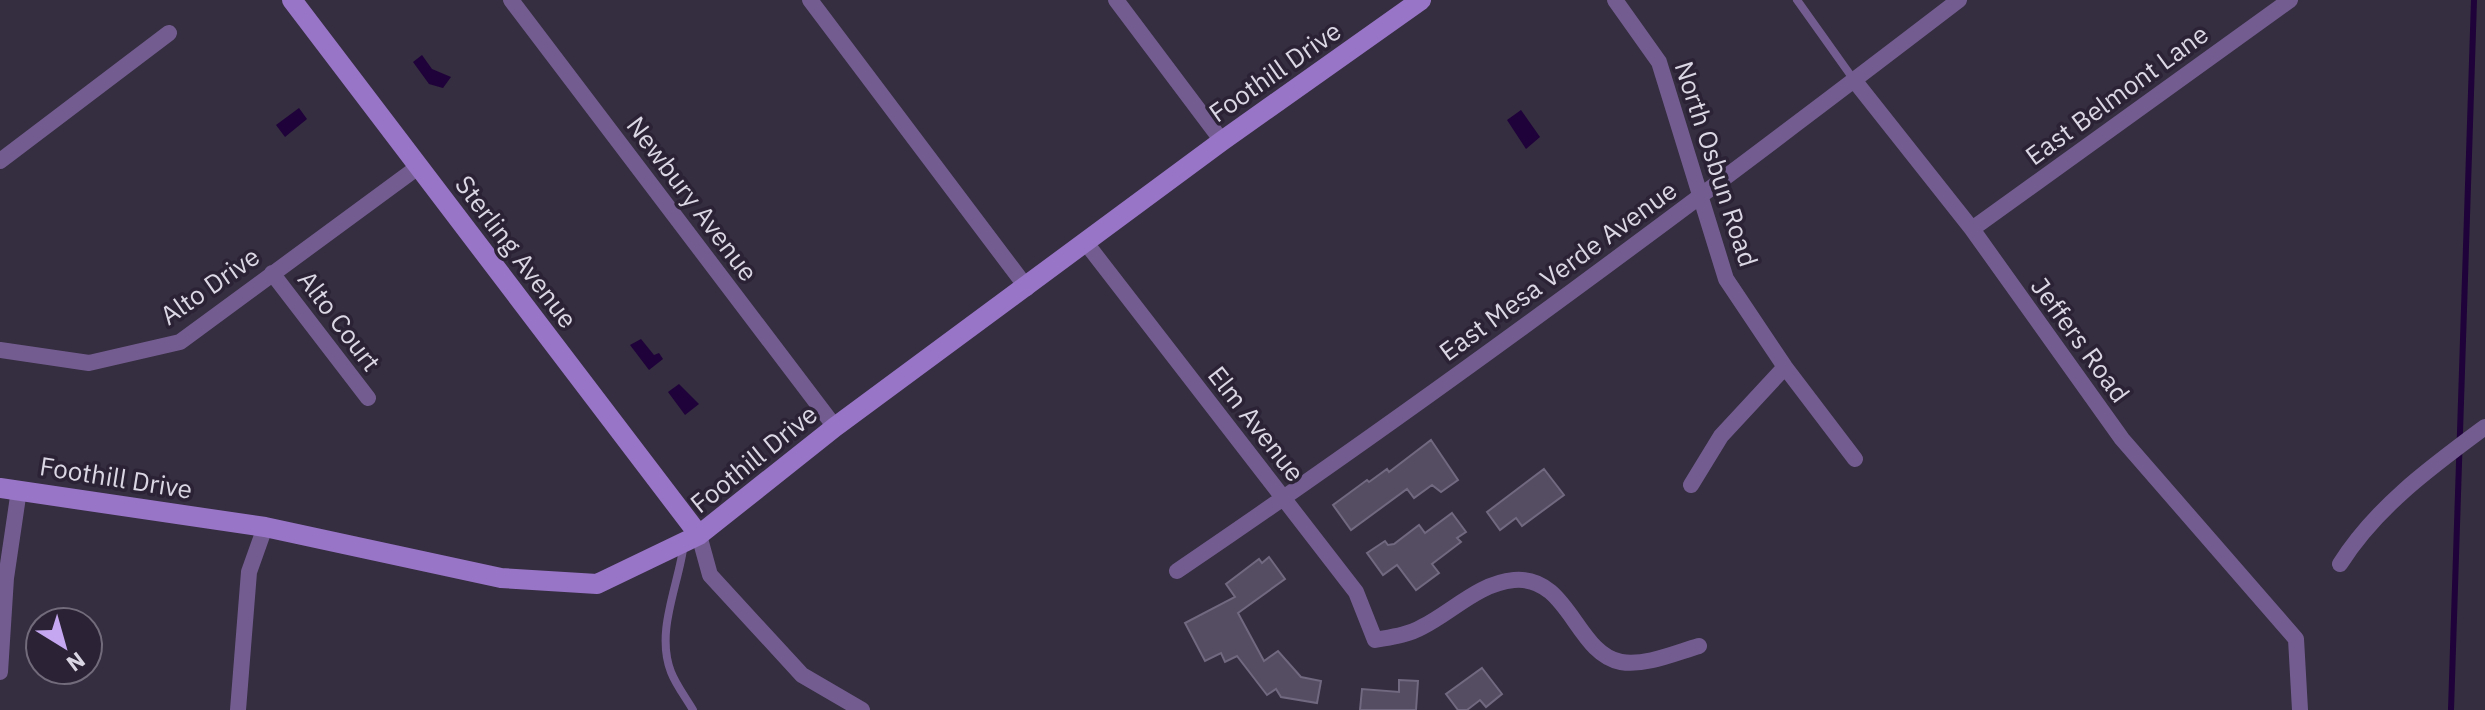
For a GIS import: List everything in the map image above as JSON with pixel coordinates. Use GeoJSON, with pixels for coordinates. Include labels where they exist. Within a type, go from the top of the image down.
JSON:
{"type":"FeatureCollection","features":[{"type":"Feature","properties":{"kind":"street","name":"Sterling Avenue"},"geometry":{"type":"LineString","coordinates":[[292,0],[692,539]]}},
{"type":"Feature","properties":{"kind":"street","name":"Newbury Avenue"},"geometry":{"type":"LineString","coordinates":[[511,0],[835,427]]}},
{"type":"Feature","properties":{"kind":"street"},"geometry":{"type":"LineString","coordinates":[[810,0],[1027,288]]}},
{"type":"Feature","properties":{"kind":"street"},"geometry":{"type":"LineString","coordinates":[[1116,0],[1222,141]]}},
{"type":"Feature","properties":{"kind":"street","name":"Foothill Drive"},"geometry":{"type":"LineString","coordinates":[[10,489],[265,527],[501,578],[597,584],[692,539],[835,427],[1222,141],[1421,0]]}},
{"type":"Feature","properties":{"kind":"street","name":"North Osbun Road"},"geometry":{"type":"LineString","coordinates":[[1615,0],[1659,62],[1726,279],[1785,367],[1855,459]]}},
{"type":"Feature","properties":{"kind":"street","name":"East Mesa Verde Avenue"},"geometry":{"type":"LineString","coordinates":[[1177,571],[1283,499],[1699,199],[1959,0]]}},
{"type":"Feature","properties":{"kind":"street","name":"East Belmont Lane"},"geometry":{"type":"LineString","coordinates":[[1972,229],[2290,0]]}},
{"type":"Feature","properties":{"kind":"street"},"geometry":{"type":"LineString","coordinates":[[0,161],[169,33]]}},
{"type":"Feature","properties":{"kind":"street","name":"Jeffers Road"},"geometry":{"type":"LineString","coordinates":[[1854,80],[1972,229],[2122,439],[2296,639],[2300,710]]}},
{"type":"Feature","properties":{"kind":"street","name":"Alto Drive"},"geometry":{"type":"LineString","coordinates":[[0,350],[89,363],[180,342],[418,167]]}},
{"type":"Feature","properties":{"kind":"street","name":"Elm Avenue"},"geometry":{"type":"LineString","coordinates":[[1086,243],[1356,592],[1375,640],[1422,628],[1481,590],[1516,579],[1537,585],[1566,606],[1598,652],[1620,662],[1641,662],[1699,646]]}},
{"type":"Feature","properties":{"kind":"street","name":"Alto Court"},"geometry":{"type":"LineString","coordinates":[[272,273],[368,398]]}},
{"type":"Feature","properties":{"kind":"street"},"geometry":{"type":"LineString","coordinates":[[1691,485],[1721,436],[1785,367]]}},
{"type":"Feature","properties":{"kind":"street"},"geometry":{"type":"LineString","coordinates":[[2340,564],[2361,531],[2441,459],[2482,429]]}},
{"type":"Feature","properties":{"kind":"street"},"geometry":{"type":"LineString","coordinates":[[0,672],[10,489]]}},
{"type":"Feature","properties":{"kind":"street"},"geometry":{"type":"LineString","coordinates":[[238,710],[249,572],[265,527]]}},
{"type":"Feature","properties":{"kind":"street"},"geometry":{"type":"LineString","coordinates":[[692,539],[710,575],[802,675],[862,710]]}},
{"type":"Feature","properties":{"kind":"lane","name":"Jeffers Road"},"geometry":{"type":"LineString","coordinates":[[1797,0],[1854,80]]}},
{"type":"Feature","properties":{"kind":"lane"},"geometry":{"type":"LineString","coordinates":[[692,539],[664,631],[671,671],[693,710]]}},
{"type":"Feature","properties":{"kind":"shaded area"},"geometry":{"type":"Polygon","coordinates":[[[422,55],[432,69],[451,77],[443,88],[429,84],[413,62],[422,55]]]}},
{"type":"Feature","properties":{"kind":"shaded area"},"geometry":{"type":"Polygon","coordinates":[[[299,108],[307,119],[285,137],[276,125],[299,108]]]}},
{"type":"Feature","properties":{"kind":"shaded area"},"geometry":{"type":"Polygon","coordinates":[[[1521,110],[1540,137],[1526,149],[1507,120],[1521,110]]]}},
{"type":"Feature","properties":{"kind":"shaded area"},"geometry":{"type":"Polygon","coordinates":[[[641,339],[654,355],[659,353],[663,359],[649,370],[630,345],[641,339]]]}},
{"type":"Feature","properties":{"kind":"shaded area"},"geometry":{"type":"Polygon","coordinates":[[[679,384],[699,404],[685,415],[668,392],[679,384]]]}},
{"type":"Feature","properties":{"kind":"building"},"geometry":{"type":"Polygon","coordinates":[[[1431,440],[1458,480],[1441,492],[1432,485],[1414,498],[1407,489],[1351,530],[1333,505],[1367,480],[1369,482],[1387,469],[1389,472],[1431,440]]]}},
{"type":"Feature","properties":{"kind":"building"},"geometry":{"type":"Polygon","coordinates":[[[1544,469],[1564,495],[1522,526],[1516,518],[1500,530],[1487,512],[1544,469]]]}},
{"type":"Feature","properties":{"kind":"building"},"geometry":{"type":"Polygon","coordinates":[[[1452,513],[1466,532],[1457,538],[1461,542],[1432,564],[1439,573],[1416,590],[1397,565],[1383,575],[1367,553],[1385,541],[1388,545],[1394,544],[1419,525],[1425,533],[1452,513]]]}},
{"type":"Feature","properties":{"kind":"building"},"geometry":{"type":"Polygon","coordinates":[[[1269,557],[1285,579],[1238,613],[1264,661],[1278,651],[1301,677],[1321,681],[1317,703],[1281,697],[1276,689],[1267,695],[1237,656],[1225,662],[1221,653],[1205,661],[1185,623],[1235,597],[1226,584],[1259,559],[1262,563],[1269,557]]]}},
{"type":"Feature","properties":{"kind":"building"},"geometry":{"type":"Polygon","coordinates":[[[1482,668],[1502,694],[1486,707],[1480,700],[1467,710],[1458,710],[1446,694],[1482,668]]]}},
{"type":"Feature","properties":{"kind":"building"},"geometry":{"type":"Polygon","coordinates":[[[1399,680],[1418,681],[1416,710],[1360,710],[1362,689],[1399,692],[1399,680]]]}},
{"type":"Feature","properties":{"kind":"waterway"},"geometry":{"type":"LineString","coordinates":[[2451,710],[2474,0]]}}]}
